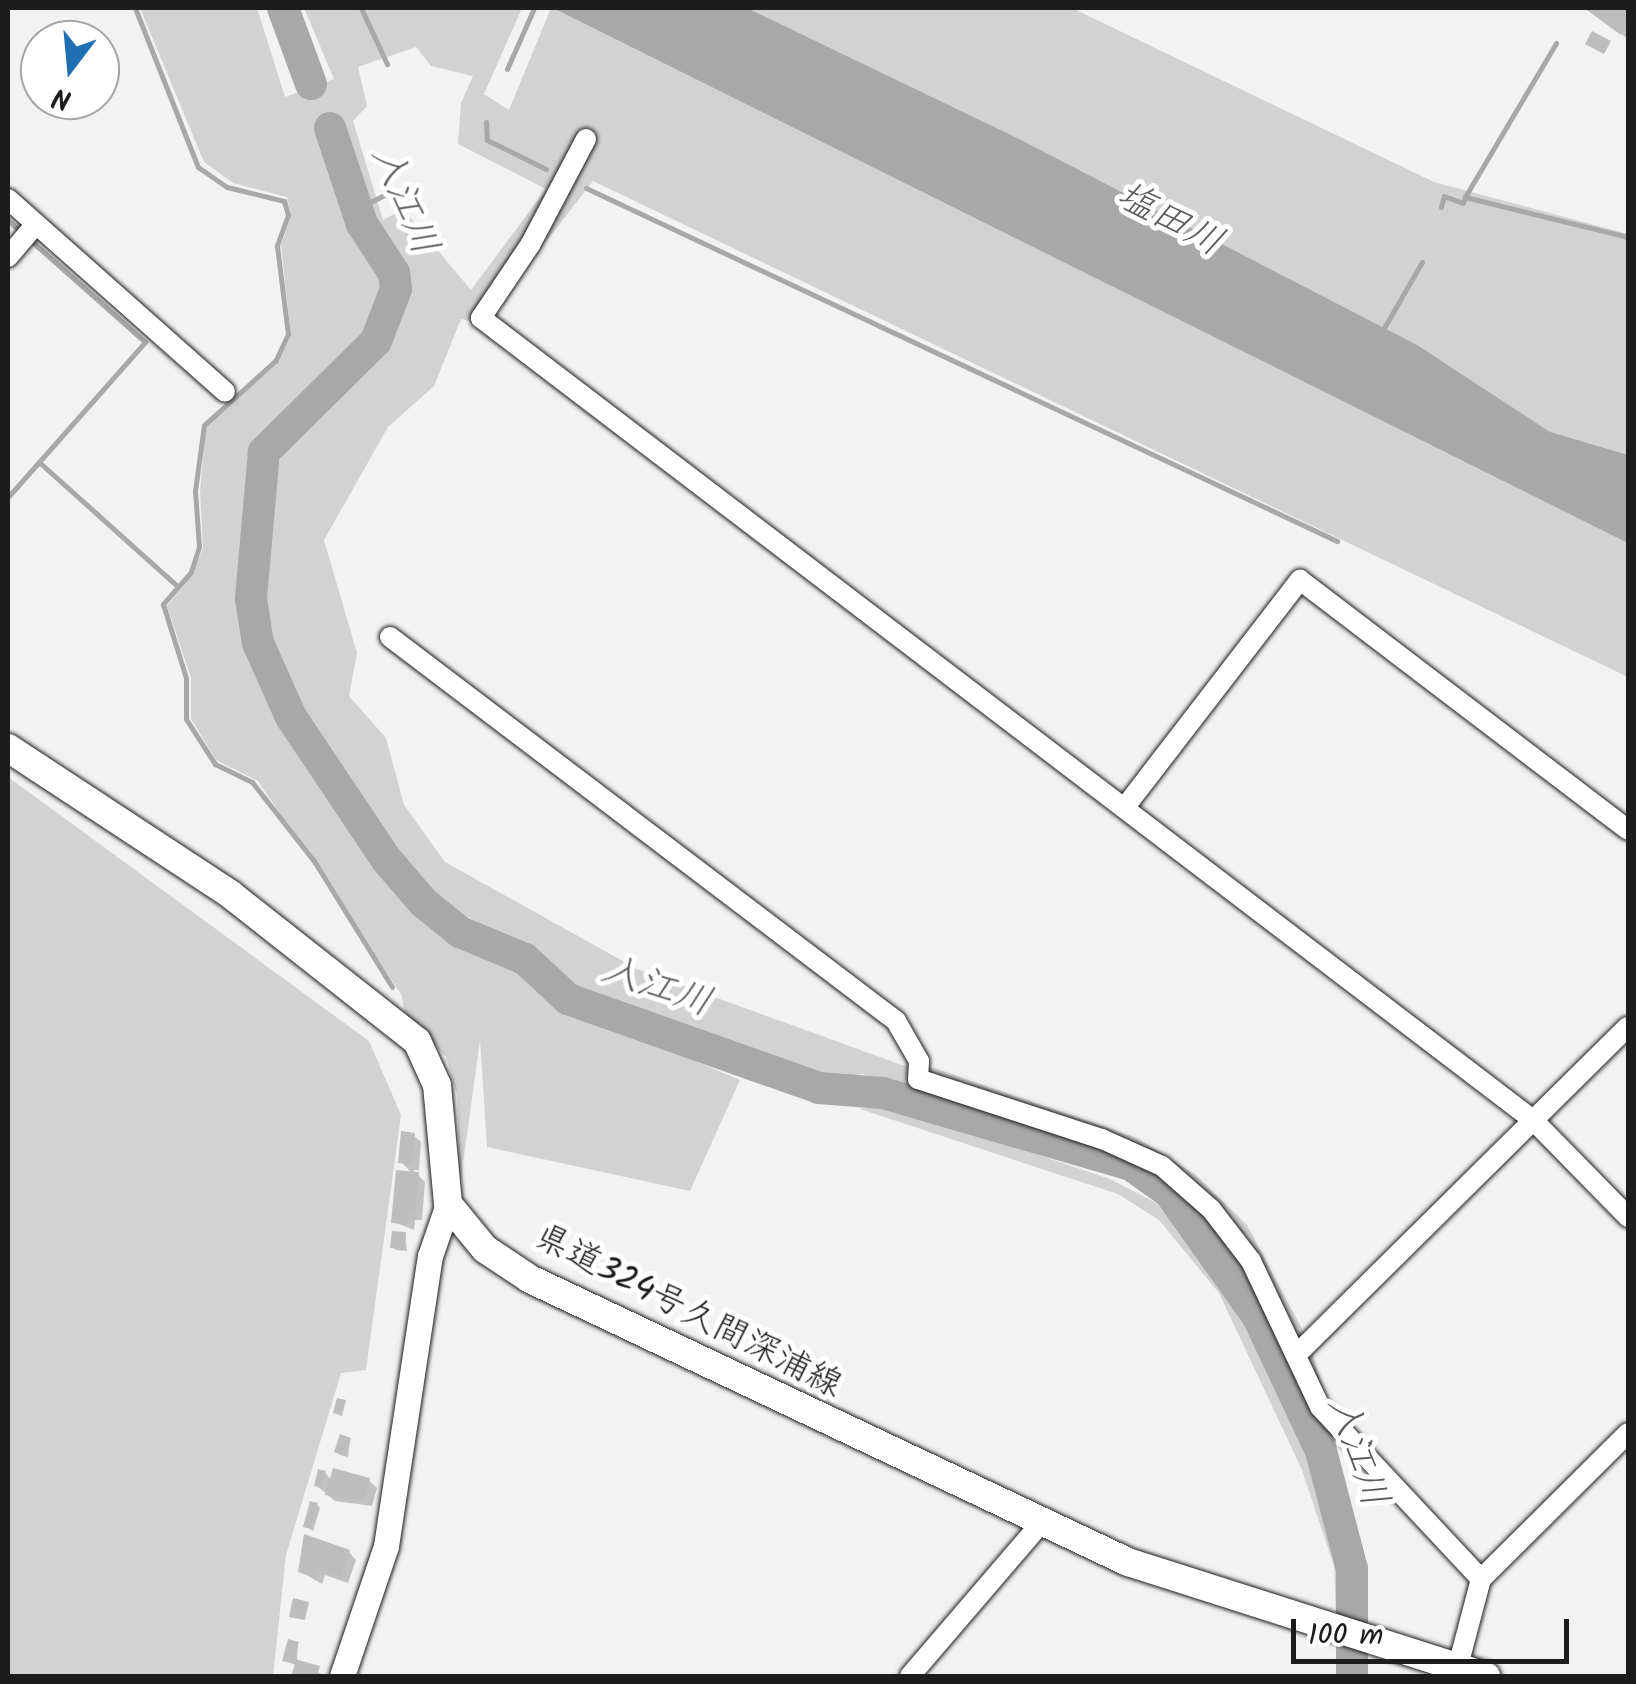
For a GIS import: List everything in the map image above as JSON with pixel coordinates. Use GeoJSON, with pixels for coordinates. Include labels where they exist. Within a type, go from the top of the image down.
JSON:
{"type":"FeatureCollection","features":[{"type":"Feature","properties":{"kind":"main road"},"geometry":{"type":"LineString","coordinates":[[8,748],[230,894],[417,1040],[437,1085],[448,1204]]}},
{"type":"Feature","properties":{"kind":"main road","name":"県道324号久間深浦線"},"geometry":{"type":"LineString","coordinates":[[448,1204],[484,1249],[530,1279],[1042,1524],[1128,1562],[1486,1676]]}},
{"type":"Feature","properties":{"kind":"street"},"geometry":{"type":"LineString","coordinates":[[586,139],[530,245],[482,318],[1534,1120],[1628,1218]]}},
{"type":"Feature","properties":{"kind":"street"},"geometry":{"type":"LineString","coordinates":[[8,199],[226,392]]}},
{"type":"Feature","properties":{"kind":"street"},"geometry":{"type":"LineString","coordinates":[[8,257],[36,224]]}},
{"type":"Feature","properties":{"kind":"street"},"geometry":{"type":"LineString","coordinates":[[1125,807],[1300,580],[1628,830]]}},
{"type":"Feature","properties":{"kind":"street"},"geometry":{"type":"LineString","coordinates":[[390,637],[896,1021],[919,1061],[918,1079],[1102,1138],[1162,1166],[1211,1209],[1251,1261],[1320,1406],[1481,1579]]}},
{"type":"Feature","properties":{"kind":"street"},"geometry":{"type":"LineString","coordinates":[[1297,1354],[1628,1027]]}},
{"type":"Feature","properties":{"kind":"street"},"geometry":{"type":"LineString","coordinates":[[342,1676],[386,1546],[430,1256],[448,1204]]}},
{"type":"Feature","properties":{"kind":"street"},"geometry":{"type":"LineString","coordinates":[[1458,1666],[1481,1579],[1628,1433]]}},
{"type":"Feature","properties":{"kind":"street"},"geometry":{"type":"LineString","coordinates":[[910,1676],[1042,1524]]}},
{"type":"Feature","properties":{"kind":"shaded area"},"geometry":{"type":"Polygon","coordinates":[[[140,8],[257,8],[285,97],[334,79],[304,8],[522,8],[484,94],[509,110],[551,8],[604,8],[1628,524],[1628,677],[593,181],[482,324],[461,319],[434,386],[388,427],[324,540],[357,653],[349,696],[386,738],[404,805],[445,862],[637,969],[902,1065],[934,1068],[1137,1138],[1196,1175],[1247,1225],[1311,1346],[1327,1403],[1246,1274],[1175,1189],[1132,1161],[863,1074],[813,1079],[633,1019],[557,982],[536,952],[466,916],[420,879],[376,825],[291,698],[265,610],[273,481],[285,445],[388,337],[406,273],[370,220],[337,125],[323,130],[345,218],[383,274],[379,321],[264,434],[253,473],[244,610],[264,696],[424,923],[493,953],[551,1000],[740,1080],[690,1191],[487,1147],[480,1040],[460,1185],[457,1095],[446,1057],[405,1012],[401,994],[258,781],[216,760],[191,719],[191,678],[167,606],[193,574],[203,548],[200,492],[206,426],[279,361],[291,335],[281,245],[291,216],[287,197],[233,183],[204,162],[140,8]],[[416,47],[358,67],[367,106],[353,121],[383,220],[403,209],[471,290],[546,189],[458,144],[461,103],[473,76],[431,66],[416,47]]]}},
{"type":"Feature","properties":{"kind":"shaded area"},"geometry":{"type":"Polygon","coordinates":[[[688,8],[1072,8],[1434,182],[1628,234],[1628,492],[688,8]]]}},
{"type":"Feature","properties":{"kind":"shaded area"},"geometry":{"type":"Polygon","coordinates":[[[8,777],[369,1041],[401,1115],[366,1370],[341,1373],[286,1555],[273,1676],[8,1676],[8,777]]]}},
{"type":"Feature","properties":{"kind":"shaded area"},"geometry":{"type":"Polygon","coordinates":[[[886,1104],[1110,1179],[1156,1203],[1224,1285],[1308,1452],[1344,1568],[1336,1618],[1334,1566],[1302,1470],[1219,1293],[1159,1220],[1118,1194],[860,1109],[886,1104]]]}},
{"type":"Feature","properties":{"kind":"water","name":"塩田川"},"geometry":{"type":"Polygon","coordinates":[[[553,8],[747,8],[1017,138],[1417,345],[1550,432],[1628,455],[1628,543],[553,8]]]}},
{"type":"Feature","properties":{"kind":"building"},"geometry":{"type":"Polygon","coordinates":[[[1584,8],[1626,8],[1628,24],[1621,35],[1584,8]]]}},
{"type":"Feature","properties":{"kind":"building"},"geometry":{"type":"Polygon","coordinates":[[[1592,31],[1611,41],[1604,54],[1585,44],[1592,31]]]}},
{"type":"Feature","properties":{"kind":"building"},"geometry":{"type":"Polygon","coordinates":[[[401,1131],[415,1133],[412,1164],[398,1163],[401,1131]]]}},
{"type":"Feature","properties":{"kind":"building"},"geometry":{"type":"Polygon","coordinates":[[[396,1170],[419,1172],[415,1214],[408,1213],[407,1224],[391,1223],[396,1170]]]}},
{"type":"Feature","properties":{"kind":"building"},"geometry":{"type":"Polygon","coordinates":[[[392,1231],[406,1232],[405,1249],[390,1248],[392,1231]]]}},
{"type":"Feature","properties":{"kind":"building"},"geometry":{"type":"Polygon","coordinates":[[[337,1398],[346,1400],[342,1416],[333,1413],[337,1398]]]}},
{"type":"Feature","properties":{"kind":"building"},"geometry":{"type":"Polygon","coordinates":[[[340,1434],[351,1438],[345,1456],[334,1452],[340,1434]]]}},
{"type":"Feature","properties":{"kind":"building"},"geometry":{"type":"Polygon","coordinates":[[[333,1468],[370,1478],[364,1500],[325,1495],[333,1468]]]}},
{"type":"Feature","properties":{"kind":"building"},"geometry":{"type":"Polygon","coordinates":[[[318,1469],[326,1471],[321,1488],[314,1486],[318,1469]]]}},
{"type":"Feature","properties":{"kind":"building"},"geometry":{"type":"Polygon","coordinates":[[[310,1501],[318,1503],[311,1529],[303,1527],[310,1501]]]}},
{"type":"Feature","properties":{"kind":"building"},"geometry":{"type":"Polygon","coordinates":[[[304,1534],[350,1550],[341,1577],[318,1569],[315,1578],[298,1572],[304,1534]]]}},
{"type":"Feature","properties":{"kind":"building"},"geometry":{"type":"Polygon","coordinates":[[[293,1598],[309,1602],[305,1620],[289,1617],[293,1598]]]}},
{"type":"Feature","properties":{"kind":"building"},"geometry":{"type":"Polygon","coordinates":[[[288,1639],[299,1642],[294,1659],[320,1666],[317,1676],[291,1676],[295,1664],[282,1661],[288,1639]]]}},
{"type":"Feature","properties":{"kind":"waterway"},"geometry":{"type":"LineString","coordinates":[[135,8],[198,167],[227,187],[284,201],[288,215],[277,246],[288,334],[276,360],[204,425],[195,491],[199,547],[191,572],[163,604],[186,678],[186,719],[215,764],[252,782],[314,861],[392,987]]}},
{"type":"Feature","properties":{"kind":"waterway","name":"入江川"},"geometry":{"type":"LineString","coordinates":[[283,8],[311,84]]}},
{"type":"Feature","properties":{"kind":"waterway"},"geometry":{"type":"LineString","coordinates":[[361,8],[387,64]]}},
{"type":"Feature","properties":{"kind":"waterway"},"geometry":{"type":"LineString","coordinates":[[507,69],[534,8]]}},
{"type":"Feature","properties":{"kind":"waterway"},"geometry":{"type":"LineString","coordinates":[[1465,197],[1556,43]]}},
{"type":"Feature","properties":{"kind":"waterway"},"geometry":{"type":"LineString","coordinates":[[486,122],[487,140],[546,169]]}},
{"type":"Feature","properties":{"kind":"waterway","name":"入江川"},"geometry":{"type":"LineString","coordinates":[[330,128],[362,224],[394,273],[396,289],[376,341],[264,452],[251,599],[258,643],[291,717],[386,859],[423,902],[460,932],[525,959],[568,999],[819,1088],[883,1093],[1131,1165],[1169,1192],[1258,1317],[1321,1451],[1352,1569],[1352,1676]]}},
{"type":"Feature","properties":{"kind":"waterway"},"geometry":{"type":"LineString","coordinates":[[586,188],[1337,541]]}},
{"type":"Feature","properties":{"kind":"waterway"},"geometry":{"type":"LineString","coordinates":[[357,209],[386,194]]}},
{"type":"Feature","properties":{"kind":"waterway"},"geometry":{"type":"LineString","coordinates":[[1441,207],[1444,196],[1463,203],[1465,197],[1628,237]]}},
{"type":"Feature","properties":{"kind":"waterway"},"geometry":{"type":"LineString","coordinates":[[8,220],[21,232]]}},
{"type":"Feature","properties":{"kind":"waterway"},"geometry":{"type":"LineString","coordinates":[[8,497],[145,342],[29,239]]}},
{"type":"Feature","properties":{"kind":"waterway"},"geometry":{"type":"LineString","coordinates":[[1381,333],[1422,262]]}},
{"type":"Feature","properties":{"kind":"waterway"},"geometry":{"type":"LineString","coordinates":[[39,462],[176,585]]}}]}
